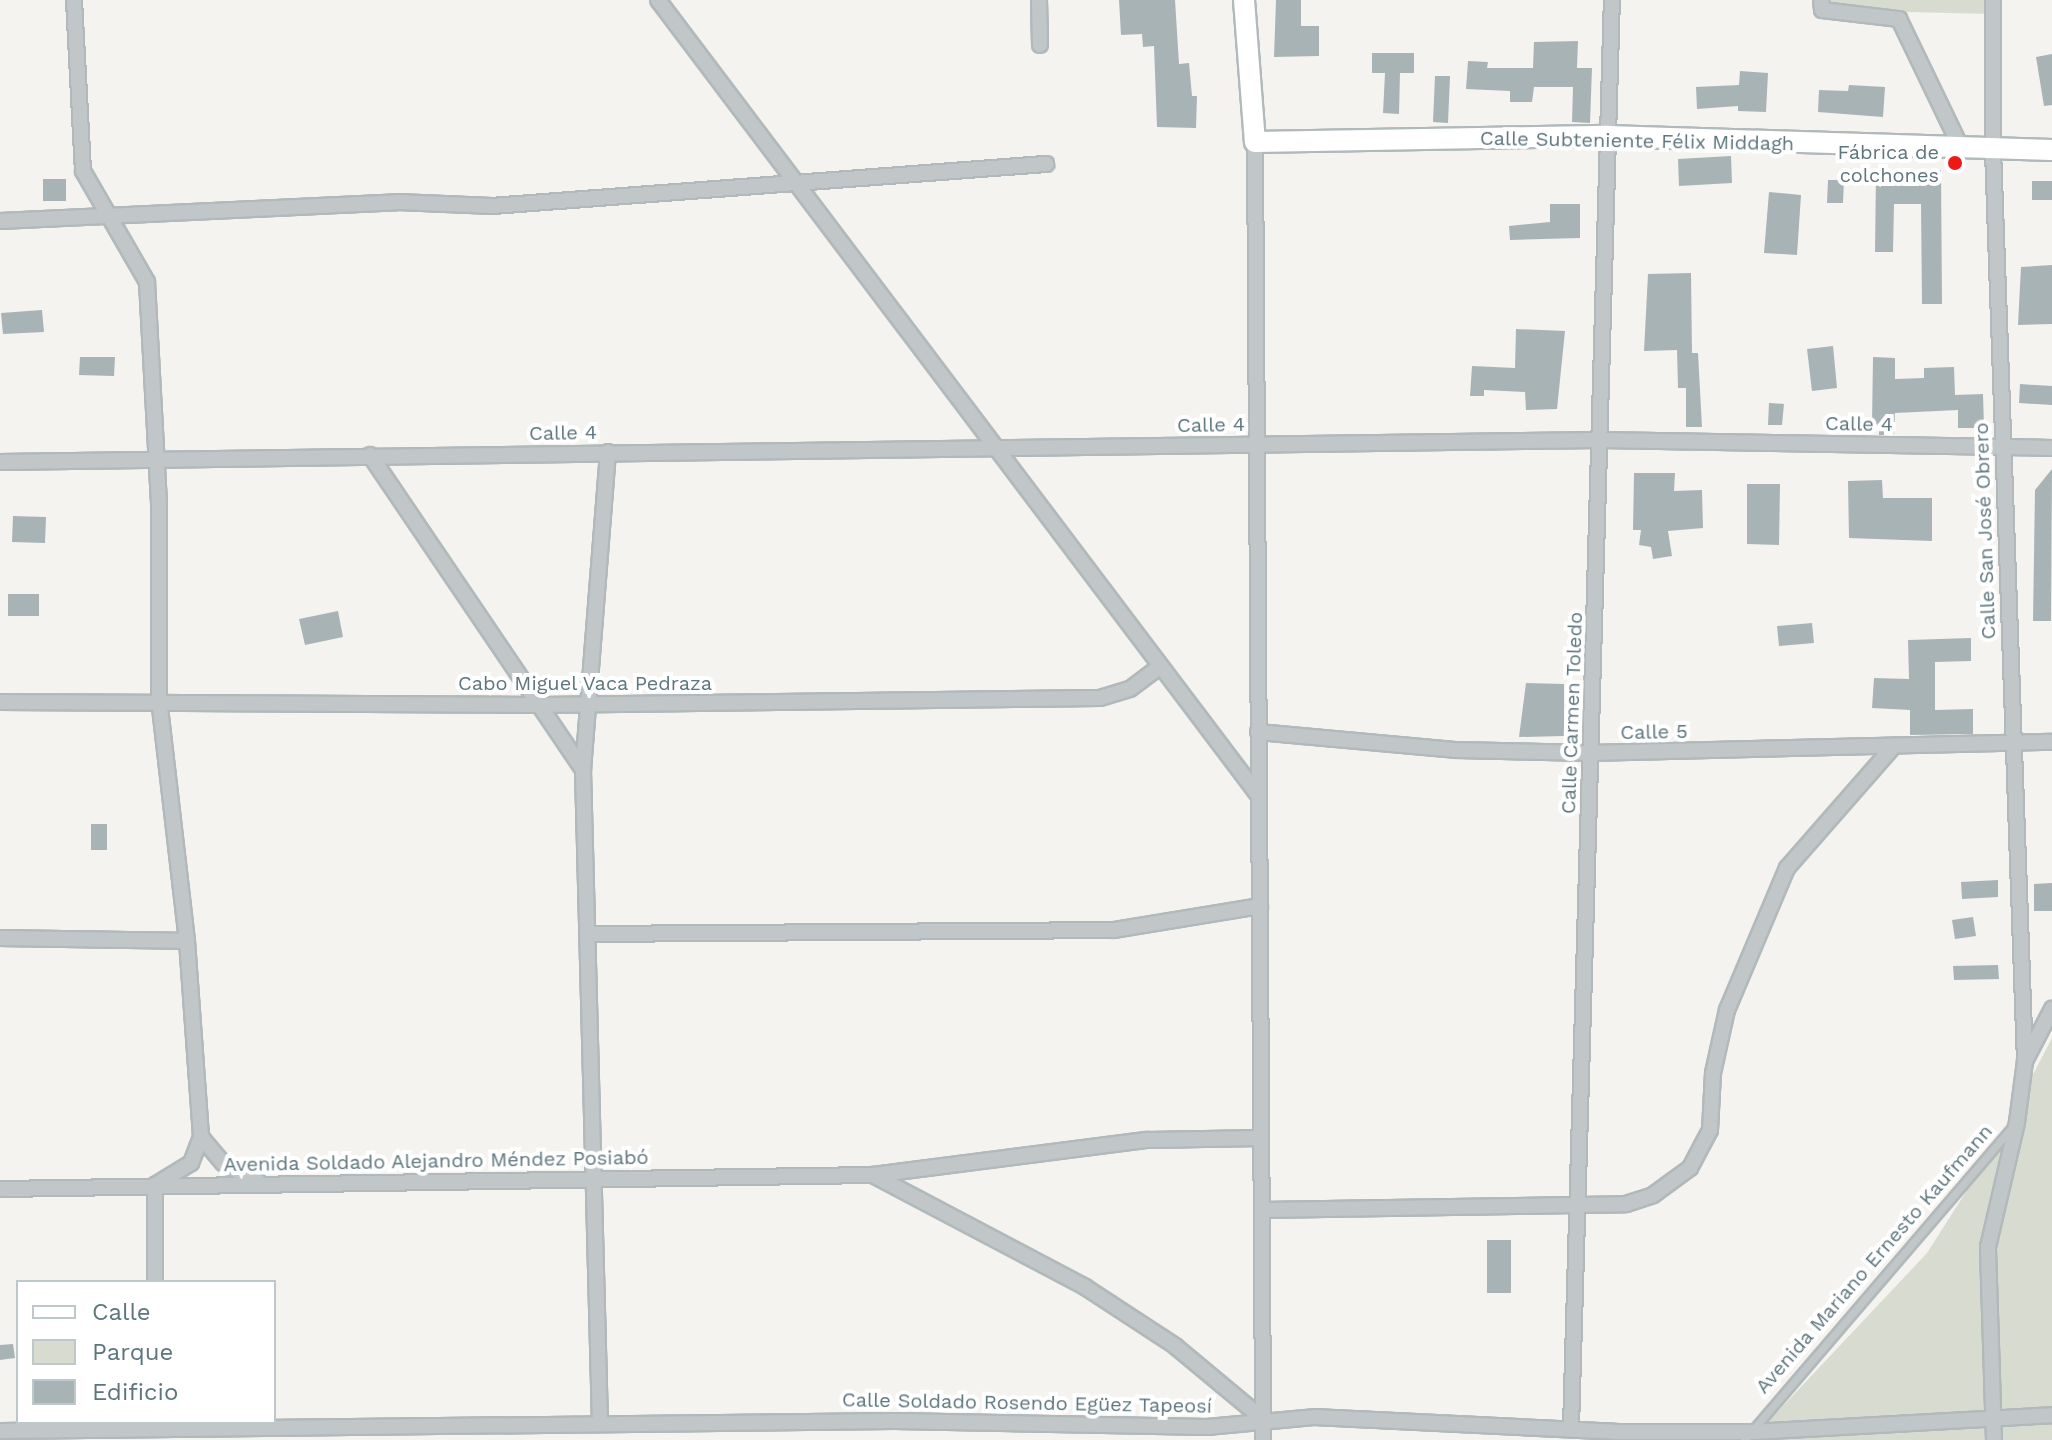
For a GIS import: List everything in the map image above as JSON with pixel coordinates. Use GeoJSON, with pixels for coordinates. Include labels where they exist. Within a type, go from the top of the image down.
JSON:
{"type":"FeatureCollection","features":[{"type":"Feature","properties":{"kind":"main road"},"geometry":{"type":"LineString","coordinates":[[1244,0],[1255,142]]}},
{"type":"Feature","properties":{"kind":"main road","name":"Calle Subteniente Félix Middagh"},"geometry":{"type":"LineString","coordinates":[[1255,142],[1608,136],[2052,150]]}},
{"type":"Feature","properties":{"kind":"street"},"geometry":{"type":"LineString","coordinates":[[74,0],[83,171],[147,282],[154,458],[159,504],[159,699],[187,941],[201,1137],[191,1163],[155,1185],[155,1280]]}},
{"type":"Feature","properties":{"kind":"street"},"geometry":{"type":"LineString","coordinates":[[658,0],[1259,796]]}},
{"type":"Feature","properties":{"kind":"street"},"geometry":{"type":"LineString","coordinates":[[1039,0],[1040,45]]}},
{"type":"Feature","properties":{"kind":"street","name":"Calle Carmen Toledo"},"geometry":{"type":"LineString","coordinates":[[1571,1428],[1612,0]]}},
{"type":"Feature","properties":{"kind":"street"},"geometry":{"type":"LineString","coordinates":[[1821,0],[1822,10],[1899,19],[1961,148]]}},
{"type":"Feature","properties":{"kind":"street","name":"Calle San José Obrero"},"geometry":{"type":"LineString","coordinates":[[1993,0],[1993,150],[2025,1061]]}},
{"type":"Feature","properties":{"kind":"street"},"geometry":{"type":"LineString","coordinates":[[1255,142],[1263,1440]]}},
{"type":"Feature","properties":{"kind":"street"},"geometry":{"type":"LineString","coordinates":[[0,221],[111,219],[398,202],[492,206],[1046,164]]}},
{"type":"Feature","properties":{"kind":"street","name":"Calle 4"},"geometry":{"type":"LineString","coordinates":[[0,462],[1600,440],[2052,448]]}},
{"type":"Feature","properties":{"kind":"street"},"geometry":{"type":"LineString","coordinates":[[600,1424],[583,770],[608,452]]}},
{"type":"Feature","properties":{"kind":"street"},"geometry":{"type":"LineString","coordinates":[[370,455],[583,770]]}},
{"type":"Feature","properties":{"kind":"street","name":"Cabo Miguel Vaca Pedraza"},"geometry":{"type":"LineString","coordinates":[[0,702],[159,699],[541,705],[1100,698],[1130,689],[1160,666]]}},
{"type":"Feature","properties":{"kind":"street","name":"Calle 5"},"geometry":{"type":"LineString","coordinates":[[1258,732],[1457,750],[1588,753],[2052,742]]}},
{"type":"Feature","properties":{"kind":"street"},"geometry":{"type":"LineString","coordinates":[[1262,1210],[1626,1204],[1653,1195],[1690,1168],[1710,1130],[1713,1073],[1727,1010],[1787,868],[1892,748]]}},
{"type":"Feature","properties":{"kind":"street"},"geometry":{"type":"LineString","coordinates":[[587,934],[1114,930],[1260,906]]}},
{"type":"Feature","properties":{"kind":"street"},"geometry":{"type":"LineString","coordinates":[[0,938],[187,941]]}},
{"type":"Feature","properties":{"kind":"street","name":"Avenida Mariano Ernesto Kaufmann"},"geometry":{"type":"LineString","coordinates":[[2017,1122],[2025,1061],[2052,1009]]}},
{"type":"Feature","properties":{"kind":"street"},"geometry":{"type":"LineString","coordinates":[[1994,1440],[1988,1247],[2017,1122]]}},
{"type":"Feature","properties":{"kind":"street"},"geometry":{"type":"LineString","coordinates":[[201,1137],[223,1163],[262,1184]]}},
{"type":"Feature","properties":{"kind":"street","name":"Avenida Soldado Alejandro Méndez Posiabó"},"geometry":{"type":"LineString","coordinates":[[0,1189],[873,1175],[1148,1140],[1261,1138]]}},
{"type":"Feature","properties":{"kind":"street"},"geometry":{"type":"LineString","coordinates":[[873,1175],[1085,1287],[1175,1346],[1263,1419]]}},
{"type":"Feature","properties":{"kind":"street","name":"Calle Soldado Rosendo Egüez Tapeosí"},"geometry":{"type":"LineString","coordinates":[[0,1431],[894,1421],[1207,1427],[1263,1419],[1748,1436],[1993,1416],[2052,1415]]}},
{"type":"Feature","properties":{"kind":"lane","name":"Avenida Mariano Ernesto Kaufmann"},"geometry":{"type":"LineString","coordinates":[[1748,1436],[2017,1122]]}},
{"type":"Feature","properties":{"kind":"green space"},"geometry":{"type":"Polygon","coordinates":[[[1821,0],[1992,0],[1992,14],[1822,10],[1821,0]]]}},
{"type":"Feature","properties":{"kind":"green space"},"geometry":{"type":"Polygon","coordinates":[[[2052,1038],[2052,1440],[1751,1440],[1927,1253],[1997,1143],[2052,1038]]]}},
{"type":"Feature","properties":{"kind":"building"},"geometry":{"type":"Polygon","coordinates":[[[1119,0],[1175,0],[1179,64],[1189,63],[1192,96],[1197,96],[1196,128],[1157,127],[1154,46],[1143,47],[1142,34],[1121,35],[1119,0]]]}},
{"type":"Feature","properties":{"kind":"building"},"geometry":{"type":"Polygon","coordinates":[[[1276,0],[1301,0],[1301,26],[1319,26],[1319,56],[1274,57],[1276,0]]]}},
{"type":"Feature","properties":{"kind":"building"},"geometry":{"type":"Polygon","coordinates":[[[1578,41],[1577,68],[1592,68],[1590,123],[1572,122],[1573,87],[1534,87],[1532,102],[1510,102],[1510,91],[1466,89],[1468,61],[1488,62],[1487,68],[1533,68],[1534,42],[1578,41]]]}},
{"type":"Feature","properties":{"kind":"building"},"geometry":{"type":"Polygon","coordinates":[[[1372,53],[1414,53],[1414,73],[1400,73],[1399,114],[1383,113],[1385,73],[1372,73],[1372,53]]]}},
{"type":"Feature","properties":{"kind":"building"},"geometry":{"type":"Polygon","coordinates":[[[2052,54],[2052,105],[2044,106],[2036,57],[2052,54]]]}},
{"type":"Feature","properties":{"kind":"building"},"geometry":{"type":"Polygon","coordinates":[[[1740,71],[1768,73],[1766,112],[1738,111],[1738,106],[1697,109],[1696,87],[1739,85],[1740,71]]]}},
{"type":"Feature","properties":{"kind":"building"},"geometry":{"type":"Polygon","coordinates":[[[1435,76],[1450,76],[1448,123],[1433,122],[1435,76]]]}},
{"type":"Feature","properties":{"kind":"building"},"geometry":{"type":"Polygon","coordinates":[[[1849,85],[1885,87],[1883,117],[1818,112],[1819,90],[1848,91],[1849,85]]]}},
{"type":"Feature","properties":{"kind":"building"},"geometry":{"type":"Polygon","coordinates":[[[1731,156],[1732,183],[1679,186],[1678,159],[1731,156]]]}},
{"type":"Feature","properties":{"kind":"building"},"geometry":{"type":"Polygon","coordinates":[[[1941,170],[1942,304],[1922,304],[1921,204],[1894,204],[1893,252],[1875,252],[1876,173],[1941,170]]]}},
{"type":"Feature","properties":{"kind":"building"},"geometry":{"type":"Polygon","coordinates":[[[43,179],[66,179],[66,201],[43,201],[43,179]]]}},
{"type":"Feature","properties":{"kind":"building"},"geometry":{"type":"Polygon","coordinates":[[[1828,180],[1844,180],[1843,203],[1827,203],[1828,180]]]}},
{"type":"Feature","properties":{"kind":"building"},"geometry":{"type":"Polygon","coordinates":[[[2032,181],[2052,181],[2052,200],[2032,200],[2032,181]]]}},
{"type":"Feature","properties":{"kind":"building"},"geometry":{"type":"Polygon","coordinates":[[[1769,192],[1801,195],[1797,255],[1764,253],[1769,192]]]}},
{"type":"Feature","properties":{"kind":"building"},"geometry":{"type":"Polygon","coordinates":[[[1550,204],[1580,204],[1580,238],[1510,240],[1509,226],[1550,222],[1550,204]]]}},
{"type":"Feature","properties":{"kind":"building"},"geometry":{"type":"Polygon","coordinates":[[[2052,265],[2052,324],[2018,325],[2021,267],[2052,265]]]}},
{"type":"Feature","properties":{"kind":"building"},"geometry":{"type":"Polygon","coordinates":[[[1691,273],[1692,353],[1698,353],[1702,427],[1686,427],[1686,388],[1678,388],[1677,350],[1644,351],[1648,274],[1691,273]]]}},
{"type":"Feature","properties":{"kind":"building"},"geometry":{"type":"Polygon","coordinates":[[[42,310],[44,332],[3,334],[1,313],[42,310]]]}},
{"type":"Feature","properties":{"kind":"building"},"geometry":{"type":"Polygon","coordinates":[[[1516,329],[1565,331],[1557,409],[1526,410],[1525,392],[1484,390],[1484,396],[1470,396],[1472,366],[1515,368],[1516,329]]]}},
{"type":"Feature","properties":{"kind":"building"},"geometry":{"type":"Polygon","coordinates":[[[1833,346],[1837,388],[1812,391],[1807,349],[1833,346]]]}},
{"type":"Feature","properties":{"kind":"building"},"geometry":{"type":"Polygon","coordinates":[[[80,357],[115,357],[114,376],[79,375],[80,357]]]}},
{"type":"Feature","properties":{"kind":"building"},"geometry":{"type":"Polygon","coordinates":[[[1873,357],[1895,358],[1895,379],[1924,378],[1924,368],[1954,367],[1955,395],[1983,394],[1984,428],[1958,428],[1958,410],[1895,413],[1894,435],[1879,435],[1879,425],[1872,424],[1873,357]]]}},
{"type":"Feature","properties":{"kind":"building"},"geometry":{"type":"Polygon","coordinates":[[[2020,384],[2052,386],[2052,405],[2019,403],[2020,384]]]}},
{"type":"Feature","properties":{"kind":"building"},"geometry":{"type":"Polygon","coordinates":[[[1769,403],[1784,404],[1782,425],[1768,425],[1769,403]]]}},
{"type":"Feature","properties":{"kind":"building"},"geometry":{"type":"Polygon","coordinates":[[[2052,469],[2051,621],[2033,621],[2035,490],[2052,469]]]}},
{"type":"Feature","properties":{"kind":"building"},"geometry":{"type":"Polygon","coordinates":[[[1634,473],[1675,473],[1674,491],[1702,490],[1703,528],[1668,531],[1672,556],[1653,559],[1651,547],[1639,545],[1641,530],[1633,530],[1634,473]]]}},
{"type":"Feature","properties":{"kind":"building"},"geometry":{"type":"Polygon","coordinates":[[[1882,480],[1883,498],[1932,498],[1932,541],[1849,538],[1848,481],[1882,480]]]}},
{"type":"Feature","properties":{"kind":"building"},"geometry":{"type":"Polygon","coordinates":[[[1747,484],[1780,484],[1779,545],[1747,544],[1747,484]]]}},
{"type":"Feature","properties":{"kind":"building"},"geometry":{"type":"Polygon","coordinates":[[[13,516],[46,517],[45,543],[12,542],[13,516]]]}},
{"type":"Feature","properties":{"kind":"building"},"geometry":{"type":"Polygon","coordinates":[[[8,594],[39,594],[39,616],[8,616],[8,594]]]}},
{"type":"Feature","properties":{"kind":"building"},"geometry":{"type":"Polygon","coordinates":[[[338,611],[343,637],[305,645],[299,619],[338,611]]]}},
{"type":"Feature","properties":{"kind":"building"},"geometry":{"type":"Polygon","coordinates":[[[1812,623],[1814,643],[1779,646],[1777,626],[1812,623]]]}},
{"type":"Feature","properties":{"kind":"building"},"geometry":{"type":"Polygon","coordinates":[[[1971,638],[1971,661],[1935,662],[1935,710],[1973,709],[1973,734],[1910,735],[1910,710],[1872,708],[1874,678],[1909,679],[1908,640],[1971,638]]]}},
{"type":"Feature","properties":{"kind":"building"},"geometry":{"type":"Polygon","coordinates":[[[1526,683],[1564,684],[1564,736],[1519,737],[1526,683]]]}},
{"type":"Feature","properties":{"kind":"building"},"geometry":{"type":"Polygon","coordinates":[[[91,824],[107,824],[107,850],[91,850],[91,824]]]}},
{"type":"Feature","properties":{"kind":"building"},"geometry":{"type":"Polygon","coordinates":[[[1998,880],[1998,897],[1962,899],[1961,882],[1998,880]]]}},
{"type":"Feature","properties":{"kind":"building"},"geometry":{"type":"Polygon","coordinates":[[[2052,883],[2052,911],[2034,911],[2034,884],[2052,883]]]}},
{"type":"Feature","properties":{"kind":"building"},"geometry":{"type":"Polygon","coordinates":[[[1973,917],[1976,936],[1955,939],[1952,920],[1973,917]]]}},
{"type":"Feature","properties":{"kind":"building"},"geometry":{"type":"Polygon","coordinates":[[[1998,965],[1999,979],[1954,980],[1953,966],[1998,965]]]}},
{"type":"Feature","properties":{"kind":"building"},"geometry":{"type":"Polygon","coordinates":[[[1487,1240],[1511,1240],[1511,1293],[1487,1293],[1487,1240]]]}},
{"type":"Feature","properties":{"kind":"building"},"geometry":{"type":"Polygon","coordinates":[[[13,1344],[15,1358],[0,1360],[0,1345],[13,1344]]]}},
{"type":"Feature","properties":{"kind":"place","name":"Fábrica de colchones"},"geometry":{"type":"Point","coordinates":[1955,163]}}]}
